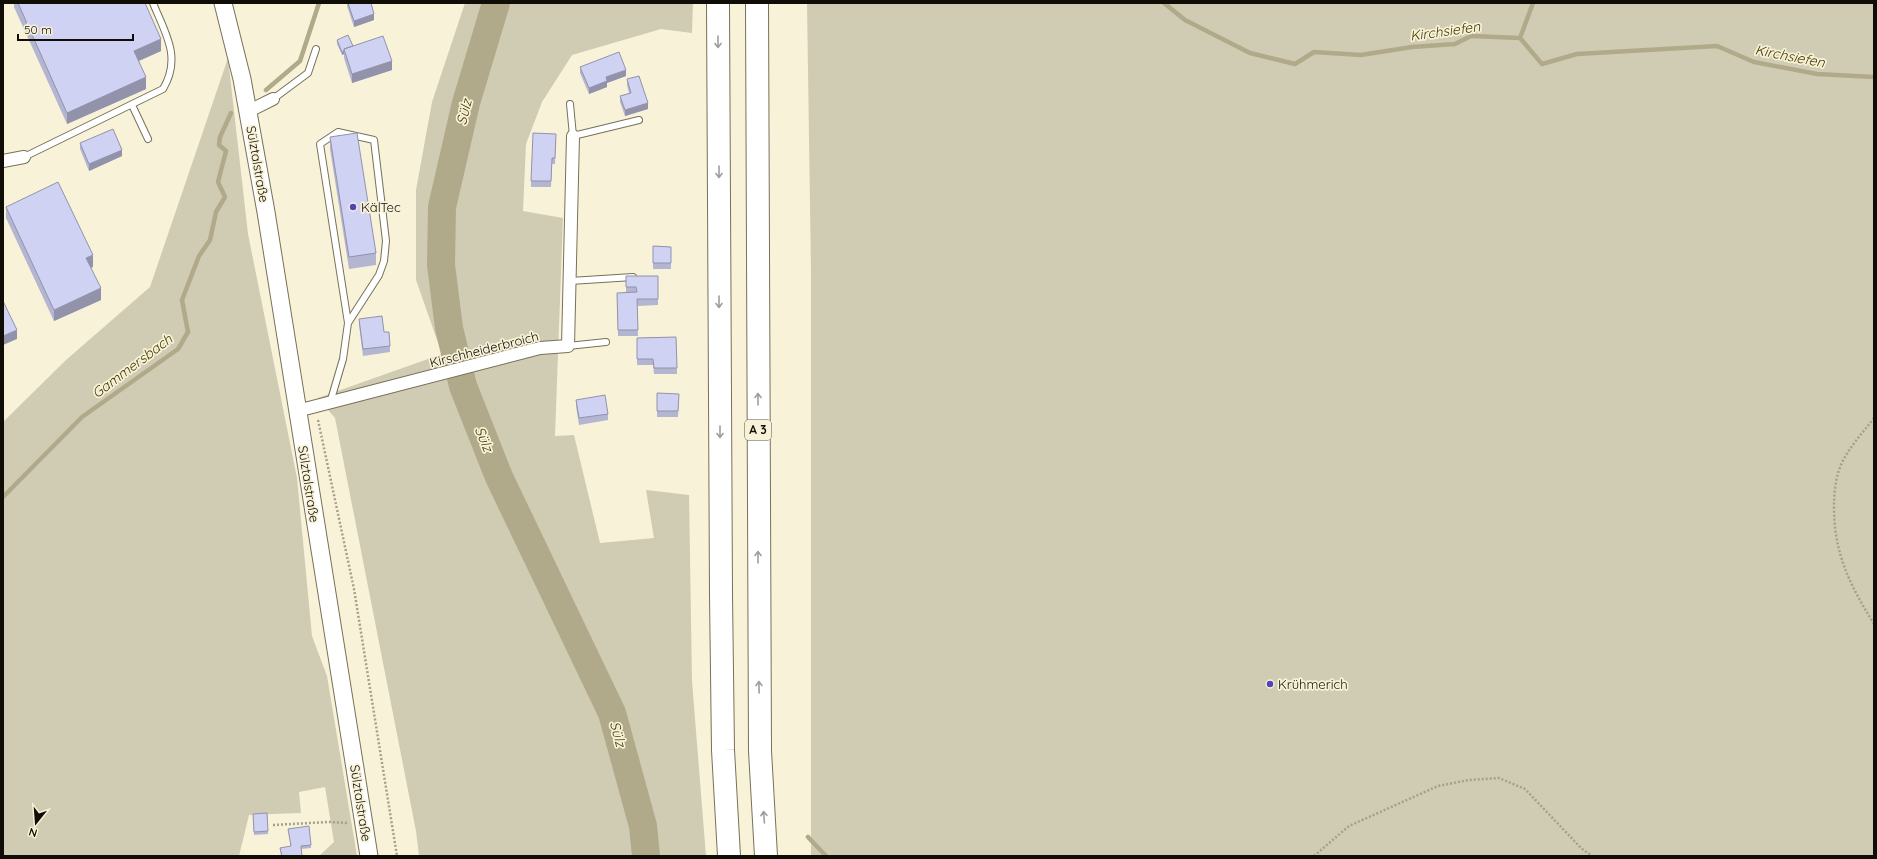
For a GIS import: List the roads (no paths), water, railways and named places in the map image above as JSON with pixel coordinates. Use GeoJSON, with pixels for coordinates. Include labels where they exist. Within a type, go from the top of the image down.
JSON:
{"type":"FeatureCollection","features":[{"type":"Feature","properties":{"kind":"highway"},"geometry":{"type":"LineString","coordinates":[[718,3],[723,750],[729,856]]}},
{"type":"Feature","properties":{"kind":"highway","name":"A 3"},"geometry":{"type":"LineString","coordinates":[[757,3],[760,727],[766,856]]}},
{"type":"Feature","properties":{"kind":"main road","name":"Sülztalstraße"},"geometry":{"type":"LineString","coordinates":[[223,3],[249,111],[369,856]]}},
{"type":"Feature","properties":{"kind":"street","name":"Sülztalstraße"},"geometry":{"type":"LineString","coordinates":[[249,111],[273,99]]}},
{"type":"Feature","properties":{"kind":"street"},"geometry":{"type":"LineString","coordinates":[[568,346],[573,136]]}},
{"type":"Feature","properties":{"kind":"street"},"geometry":{"type":"LineString","coordinates":[[3,161],[24,157]]}},
{"type":"Feature","properties":{"kind":"street","name":"Kirschheiderbroich"},"geometry":{"type":"LineString","coordinates":[[297,411],[406,384],[540,348],[568,346]]}},
{"type":"Feature","properties":{"kind":"lane"},"geometry":{"type":"LineString","coordinates":[[24,157],[163,89],[171,72],[172,52],[153,3]]}},
{"type":"Feature","properties":{"kind":"lane"},"geometry":{"type":"LineString","coordinates":[[273,99],[308,73],[316,49]]}},
{"type":"Feature","properties":{"kind":"lane"},"geometry":{"type":"LineString","coordinates":[[570,104],[573,136],[639,120]]}},
{"type":"Feature","properties":{"kind":"lane"},"geometry":{"type":"LineString","coordinates":[[132,105],[148,139]]}},
{"type":"Feature","properties":{"kind":"lane"},"geometry":{"type":"LineString","coordinates":[[330,403],[343,359],[348,322],[320,144],[338,132],[374,140],[386,240],[384,262],[379,275],[348,322]]}},
{"type":"Feature","properties":{"kind":"lane"},"geometry":{"type":"LineString","coordinates":[[570,281],[636,277]]}},
{"type":"Feature","properties":{"kind":"lane"},"geometry":{"type":"LineString","coordinates":[[568,346],[606,342]]}},
{"type":"Feature","properties":{"kind":"waterway","name":"Gammersbach"},"geometry":{"type":"LineString","coordinates":[[266,90],[300,61],[319,3]]}},
{"type":"Feature","properties":{"kind":"waterway","name":"Sülz"},"geometry":{"type":"LineString","coordinates":[[496,3],[466,103],[442,207],[441,265],[449,328],[463,386],[499,477],[612,713],[643,826],[646,856]]}},
{"type":"Feature","properties":{"kind":"waterway","name":"Kirchsiefen"},"geometry":{"type":"LineString","coordinates":[[1164,3],[1185,20],[1250,53],[1295,64],[1314,52],[1361,55],[1412,47],[1455,44],[1471,36],[1520,38],[1542,64],[1577,54],[1717,46],[1754,62],[1817,74],[1874,77]]}},
{"type":"Feature","properties":{"kind":"waterway"},"geometry":{"type":"LineString","coordinates":[[1520,38],[1533,3]]}},
{"type":"Feature","properties":{"kind":"waterway","name":"Gammersbach"},"geometry":{"type":"LineString","coordinates":[[3,497],[82,417],[178,349],[188,332],[182,300],[199,256],[210,240],[216,212],[225,197],[218,182],[226,151],[219,145],[220,137],[231,113]]}},
{"type":"Feature","properties":{"kind":"waterway"},"geometry":{"type":"LineString","coordinates":[[808,837],[826,856]]}},
{"type":"Feature","properties":{"kind":"place","name":"KälTec"},"geometry":{"type":"Point","coordinates":[353,207]}},
{"type":"Feature","properties":{"kind":"place","name":"Krühmerich"},"geometry":{"type":"Point","coordinates":[1270,684]}}]}
